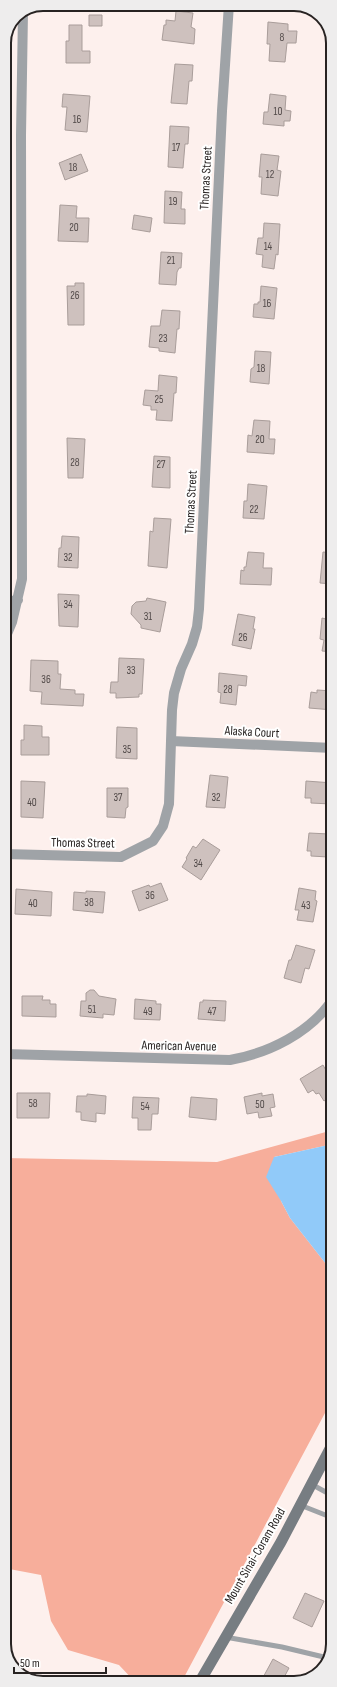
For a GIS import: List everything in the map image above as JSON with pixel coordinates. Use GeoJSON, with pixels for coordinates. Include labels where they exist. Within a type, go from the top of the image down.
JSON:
{"type":"FeatureCollection","features":[{"type":"Feature","properties":{"kind":"main road","name":"Mount Sinai-Coram Road"},"geometry":{"type":"LineString","coordinates":[[203,1676],[224,1636],[281,1542],[326,1455]]}},
{"type":"Feature","properties":{"kind":"street","name":"Thomas Street"},"geometry":{"type":"LineString","coordinates":[[11,854],[121,857],[153,841],[163,826],[169,804],[172,710],[174,693],[181,669],[192,644],[197,627],[199,609],[222,118],[229,11]]}},
{"type":"Feature","properties":{"kind":"street"},"geometry":{"type":"LineString","coordinates":[[11,624],[22,579],[21,135],[23,18]]}},
{"type":"Feature","properties":{"kind":"street"},"geometry":{"type":"LineString","coordinates":[[11,601],[18,600]]}},
{"type":"Feature","properties":{"kind":"street","name":"Alaska Court"},"geometry":{"type":"LineString","coordinates":[[171,741],[326,748]]}},
{"type":"Feature","properties":{"kind":"street","name":"American Avenue"},"geometry":{"type":"LineString","coordinates":[[11,1054],[230,1060],[247,1057],[296,1036],[326,1009]]}},
{"type":"Feature","properties":{"kind":"lane"},"geometry":{"type":"LineString","coordinates":[[311,1484],[326,1492]]}},
{"type":"Feature","properties":{"kind":"lane"},"geometry":{"type":"LineString","coordinates":[[300,1505],[326,1515]]}},
{"type":"Feature","properties":{"kind":"lane"},"geometry":{"type":"LineString","coordinates":[[224,1636],[323,1657]]}},
{"type":"Feature","properties":{"kind":"shaded area"},"geometry":{"type":"Polygon","coordinates":[[[326,1132],[326,1146],[274,1157],[281,1201],[290,1218],[326,1264],[326,1411],[185,1676],[129,1676],[119,1665],[68,1650],[51,1621],[41,1575],[11,1569],[11,1158],[217,1162],[326,1132]]]}},
{"type":"Feature","properties":{"kind":"water"},"geometry":{"type":"Polygon","coordinates":[[[326,1146],[326,1264],[290,1218],[266,1177],[274,1157],[326,1146]]]}},
{"type":"Feature","properties":{"kind":"building"},"geometry":{"type":"Polygon","coordinates":[[[176,11],[193,13],[191,27],[195,29],[194,44],[162,40],[166,20],[175,21],[176,11]]]}},
{"type":"Feature","properties":{"kind":"building"},"geometry":{"type":"Polygon","coordinates":[[[89,15],[102,15],[102,26],[89,26],[89,15]]]}},
{"type":"Feature","properties":{"kind":"building"},"geometry":{"type":"Polygon","coordinates":[[[268,22],[288,24],[288,31],[297,31],[296,43],[287,43],[285,62],[269,61],[270,44],[267,44],[268,22]]]}},
{"type":"Feature","properties":{"kind":"building"},"geometry":{"type":"Polygon","coordinates":[[[69,25],[82,25],[82,51],[90,51],[90,63],[66,63],[66,41],[69,41],[69,25]]]}},
{"type":"Feature","properties":{"kind":"building"},"geometry":{"type":"Polygon","coordinates":[[[175,64],[193,65],[192,81],[189,81],[187,104],[171,103],[175,64]]]}},
{"type":"Feature","properties":{"kind":"building"},"geometry":{"type":"Polygon","coordinates":[[[63,94],[90,96],[87,132],[65,130],[67,107],[62,107],[63,94]]]}},
{"type":"Feature","properties":{"kind":"building"},"geometry":{"type":"Polygon","coordinates":[[[270,94],[286,96],[285,110],[291,111],[290,121],[284,121],[284,126],[263,124],[264,112],[268,112],[270,94]]]}},
{"type":"Feature","properties":{"kind":"building"},"geometry":{"type":"Polygon","coordinates":[[[170,126],[189,127],[188,144],[185,144],[183,168],[168,167],[170,126]]]}},
{"type":"Feature","properties":{"kind":"building"},"geometry":{"type":"Polygon","coordinates":[[[81,154],[88,171],[65,180],[59,163],[81,154]]]}},
{"type":"Feature","properties":{"kind":"building"},"geometry":{"type":"Polygon","coordinates":[[[261,154],[279,156],[277,170],[281,171],[278,196],[261,194],[262,177],[259,177],[261,154]]]}},
{"type":"Feature","properties":{"kind":"building"},"geometry":{"type":"Polygon","coordinates":[[[165,191],[182,192],[181,209],[185,209],[185,224],[164,223],[165,191]]]}},
{"type":"Feature","properties":{"kind":"building"},"geometry":{"type":"Polygon","coordinates":[[[60,205],[77,206],[76,218],[89,218],[88,242],[58,241],[60,205]]]}},
{"type":"Feature","properties":{"kind":"building"},"geometry":{"type":"Polygon","coordinates":[[[134,215],[152,218],[150,232],[132,229],[134,215]]]}},
{"type":"Feature","properties":{"kind":"building"},"geometry":{"type":"Polygon","coordinates":[[[264,223],[280,224],[278,255],[276,254],[274,269],[262,267],[263,255],[256,254],[258,238],[263,238],[264,223]]]}},
{"type":"Feature","properties":{"kind":"building"},"geometry":{"type":"Polygon","coordinates":[[[161,252],[182,253],[181,268],[179,268],[177,272],[176,285],[159,284],[161,252]]]}},
{"type":"Feature","properties":{"kind":"building"},"geometry":{"type":"Polygon","coordinates":[[[75,283],[84,283],[84,325],[68,325],[67,286],[75,286],[75,283]]]}},
{"type":"Feature","properties":{"kind":"building"},"geometry":{"type":"Polygon","coordinates":[[[261,286],[277,288],[274,319],[253,317],[254,304],[258,304],[258,302],[260,302],[261,286]]]}},
{"type":"Feature","properties":{"kind":"building"},"geometry":{"type":"Polygon","coordinates":[[[162,310],[180,311],[175,353],[159,351],[159,348],[149,347],[151,326],[160,326],[162,310]]]}},
{"type":"Feature","properties":{"kind":"building"},"geometry":{"type":"Polygon","coordinates":[[[255,351],[271,352],[269,384],[250,382],[251,369],[254,367],[255,351]]]}},
{"type":"Feature","properties":{"kind":"building"},"geometry":{"type":"Polygon","coordinates":[[[159,375],[177,377],[172,421],[156,420],[157,410],[151,410],[151,406],[143,405],[145,390],[158,391],[159,375]]]}},
{"type":"Feature","properties":{"kind":"building"},"geometry":{"type":"Polygon","coordinates":[[[254,420],[270,421],[269,439],[275,439],[274,454],[247,452],[248,435],[252,436],[254,420]]]}},
{"type":"Feature","properties":{"kind":"building"},"geometry":{"type":"Polygon","coordinates":[[[67,438],[85,439],[83,478],[68,478],[67,438]]]}},
{"type":"Feature","properties":{"kind":"building"},"geometry":{"type":"Polygon","coordinates":[[[154,456],[170,457],[170,488],[152,487],[154,456]]]}},
{"type":"Feature","properties":{"kind":"building"},"geometry":{"type":"Polygon","coordinates":[[[248,484],[267,486],[264,519],[243,518],[244,501],[247,501],[248,484]]]}},
{"type":"Feature","properties":{"kind":"building"},"geometry":{"type":"Polygon","coordinates":[[[154,518],[171,519],[167,568],[148,566],[150,531],[153,532],[154,518]]]}},
{"type":"Feature","properties":{"kind":"building"},"geometry":{"type":"Polygon","coordinates":[[[62,536],[79,537],[78,568],[58,567],[59,548],[61,548],[62,536]]]}},
{"type":"Feature","properties":{"kind":"building"},"geometry":{"type":"Polygon","coordinates":[[[248,552],[264,553],[263,568],[272,568],[271,585],[240,584],[241,570],[244,571],[244,567],[246,567],[248,552]]]}},
{"type":"Feature","properties":{"kind":"building"},"geometry":{"type":"Polygon","coordinates":[[[323,552],[326,552],[326,583],[320,583],[323,552]]]}},
{"type":"Feature","properties":{"kind":"building"},"geometry":{"type":"Polygon","coordinates":[[[58,594],[79,595],[78,627],[59,626],[58,594]]]}},
{"type":"Feature","properties":{"kind":"building"},"geometry":{"type":"Polygon","coordinates":[[[147,598],[166,602],[160,632],[141,628],[141,625],[131,614],[132,606],[136,602],[146,601],[147,598]]]}},
{"type":"Feature","properties":{"kind":"building"},"geometry":{"type":"Polygon","coordinates":[[[238,614],[255,617],[253,629],[255,629],[251,649],[232,645],[238,614]]]}},
{"type":"Feature","properties":{"kind":"building"},"geometry":{"type":"Polygon","coordinates":[[[322,618],[326,619],[326,651],[322,651],[324,640],[320,639],[322,618]]]}},
{"type":"Feature","properties":{"kind":"building"},"geometry":{"type":"Polygon","coordinates":[[[119,658],[144,659],[142,694],[139,694],[139,697],[116,698],[116,693],[110,693],[111,682],[118,682],[119,658]]]}},
{"type":"Feature","properties":{"kind":"building"},"geometry":{"type":"Polygon","coordinates":[[[31,660],[58,661],[58,674],[61,674],[60,689],[75,690],[75,694],[84,694],[83,706],[41,704],[42,692],[30,691],[31,660]]]}},
{"type":"Feature","properties":{"kind":"building"},"geometry":{"type":"Polygon","coordinates":[[[219,673],[247,676],[246,686],[238,685],[236,705],[220,703],[221,693],[218,692],[219,673]]]}},
{"type":"Feature","properties":{"kind":"building"},"geometry":{"type":"Polygon","coordinates":[[[317,690],[326,691],[326,709],[309,708],[311,692],[317,693],[317,690]]]}},
{"type":"Feature","properties":{"kind":"building"},"geometry":{"type":"Polygon","coordinates":[[[24,725],[42,726],[42,737],[49,737],[49,755],[21,755],[21,740],[24,740],[24,725]]]}},
{"type":"Feature","properties":{"kind":"building"},"geometry":{"type":"Polygon","coordinates":[[[117,727],[137,728],[137,759],[116,758],[117,727]]]}},
{"type":"Feature","properties":{"kind":"building"},"geometry":{"type":"Polygon","coordinates":[[[210,775],[228,777],[225,808],[206,807],[210,775]]]}},
{"type":"Feature","properties":{"kind":"building"},"geometry":{"type":"Polygon","coordinates":[[[21,781],[45,782],[43,818],[21,817],[21,781]]]}},
{"type":"Feature","properties":{"kind":"building"},"geometry":{"type":"Polygon","coordinates":[[[306,781],[326,782],[326,804],[311,803],[311,798],[305,798],[306,781]]]}},
{"type":"Feature","properties":{"kind":"building"},"geometry":{"type":"Polygon","coordinates":[[[107,788],[128,788],[128,807],[126,808],[125,818],[107,817],[107,788]]]}},
{"type":"Feature","properties":{"kind":"building"},"geometry":{"type":"Polygon","coordinates":[[[309,833],[326,834],[326,857],[311,856],[311,851],[307,851],[309,833]]]}},
{"type":"Feature","properties":{"kind":"building"},"geometry":{"type":"Polygon","coordinates":[[[203,839],[220,850],[201,880],[182,867],[193,846],[196,848],[203,839]]]}},
{"type":"Feature","properties":{"kind":"building"},"geometry":{"type":"Polygon","coordinates":[[[161,883],[168,900],[139,911],[132,891],[149,885],[150,887],[161,883]]]}},
{"type":"Feature","properties":{"kind":"building"},"geometry":{"type":"Polygon","coordinates":[[[299,888],[316,891],[315,900],[317,901],[313,922],[297,920],[299,910],[295,910],[299,888]]]}},
{"type":"Feature","properties":{"kind":"building"},"geometry":{"type":"Polygon","coordinates":[[[16,889],[52,892],[51,916],[15,914],[16,889]]]}},
{"type":"Feature","properties":{"kind":"building"},"geometry":{"type":"Polygon","coordinates":[[[86,891],[105,892],[103,913],[73,910],[74,892],[86,893],[86,891]]]}},
{"type":"Feature","properties":{"kind":"building"},"geometry":{"type":"Polygon","coordinates":[[[296,945],[315,950],[309,969],[305,968],[301,983],[284,978],[289,960],[291,960],[296,945]]]}},
{"type":"Feature","properties":{"kind":"building"},"geometry":{"type":"Polygon","coordinates":[[[90,990],[94,990],[99,996],[116,999],[114,1015],[103,1014],[103,1018],[80,1016],[81,1001],[86,1001],[86,993],[90,990]]]}},
{"type":"Feature","properties":{"kind":"building"},"geometry":{"type":"Polygon","coordinates":[[[22,996],[43,996],[42,1000],[50,1000],[50,1004],[56,1004],[56,1017],[22,1016],[22,996]]]}},
{"type":"Feature","properties":{"kind":"building"},"geometry":{"type":"Polygon","coordinates":[[[135,999],[156,1001],[156,1004],[161,1004],[160,1020],[134,1019],[135,999]]]}},
{"type":"Feature","properties":{"kind":"building"},"geometry":{"type":"Polygon","coordinates":[[[203,1000],[226,1001],[225,1021],[198,1019],[200,1002],[203,1002],[203,1000]]]}},
{"type":"Feature","properties":{"kind":"building"},"geometry":{"type":"Polygon","coordinates":[[[323,1065],[326,1070],[326,1100],[324,1101],[319,1093],[316,1094],[313,1090],[308,1093],[300,1079],[323,1065]]]}},
{"type":"Feature","properties":{"kind":"building"},"geometry":{"type":"Polygon","coordinates":[[[17,1093],[50,1093],[49,1118],[17,1118],[17,1093]]]}},
{"type":"Feature","properties":{"kind":"building"},"geometry":{"type":"Polygon","coordinates":[[[262,1093],[262,1096],[273,1094],[275,1107],[270,1108],[272,1116],[259,1118],[258,1112],[247,1114],[244,1097],[262,1093]]]}},
{"type":"Feature","properties":{"kind":"building"},"geometry":{"type":"Polygon","coordinates":[[[87,1094],[106,1096],[105,1114],[96,1113],[96,1122],[81,1120],[81,1112],[76,1112],[77,1096],[87,1096],[87,1094]]]}},
{"type":"Feature","properties":{"kind":"building"},"geometry":{"type":"Polygon","coordinates":[[[133,1097],[159,1098],[158,1114],[152,1114],[151,1130],[138,1130],[138,1118],[132,1118],[133,1097]]]}},
{"type":"Feature","properties":{"kind":"building"},"geometry":{"type":"Polygon","coordinates":[[[191,1097],[217,1099],[216,1120],[189,1117],[191,1097]]]}},
{"type":"Feature","properties":{"kind":"building"},"geometry":{"type":"Polygon","coordinates":[[[305,1593],[324,1601],[312,1627],[293,1618],[305,1593]]]}},
{"type":"Feature","properties":{"kind":"building"},"geometry":{"type":"Polygon","coordinates":[[[273,1659],[289,1668],[285,1676],[264,1676],[273,1659]]]}}]}
